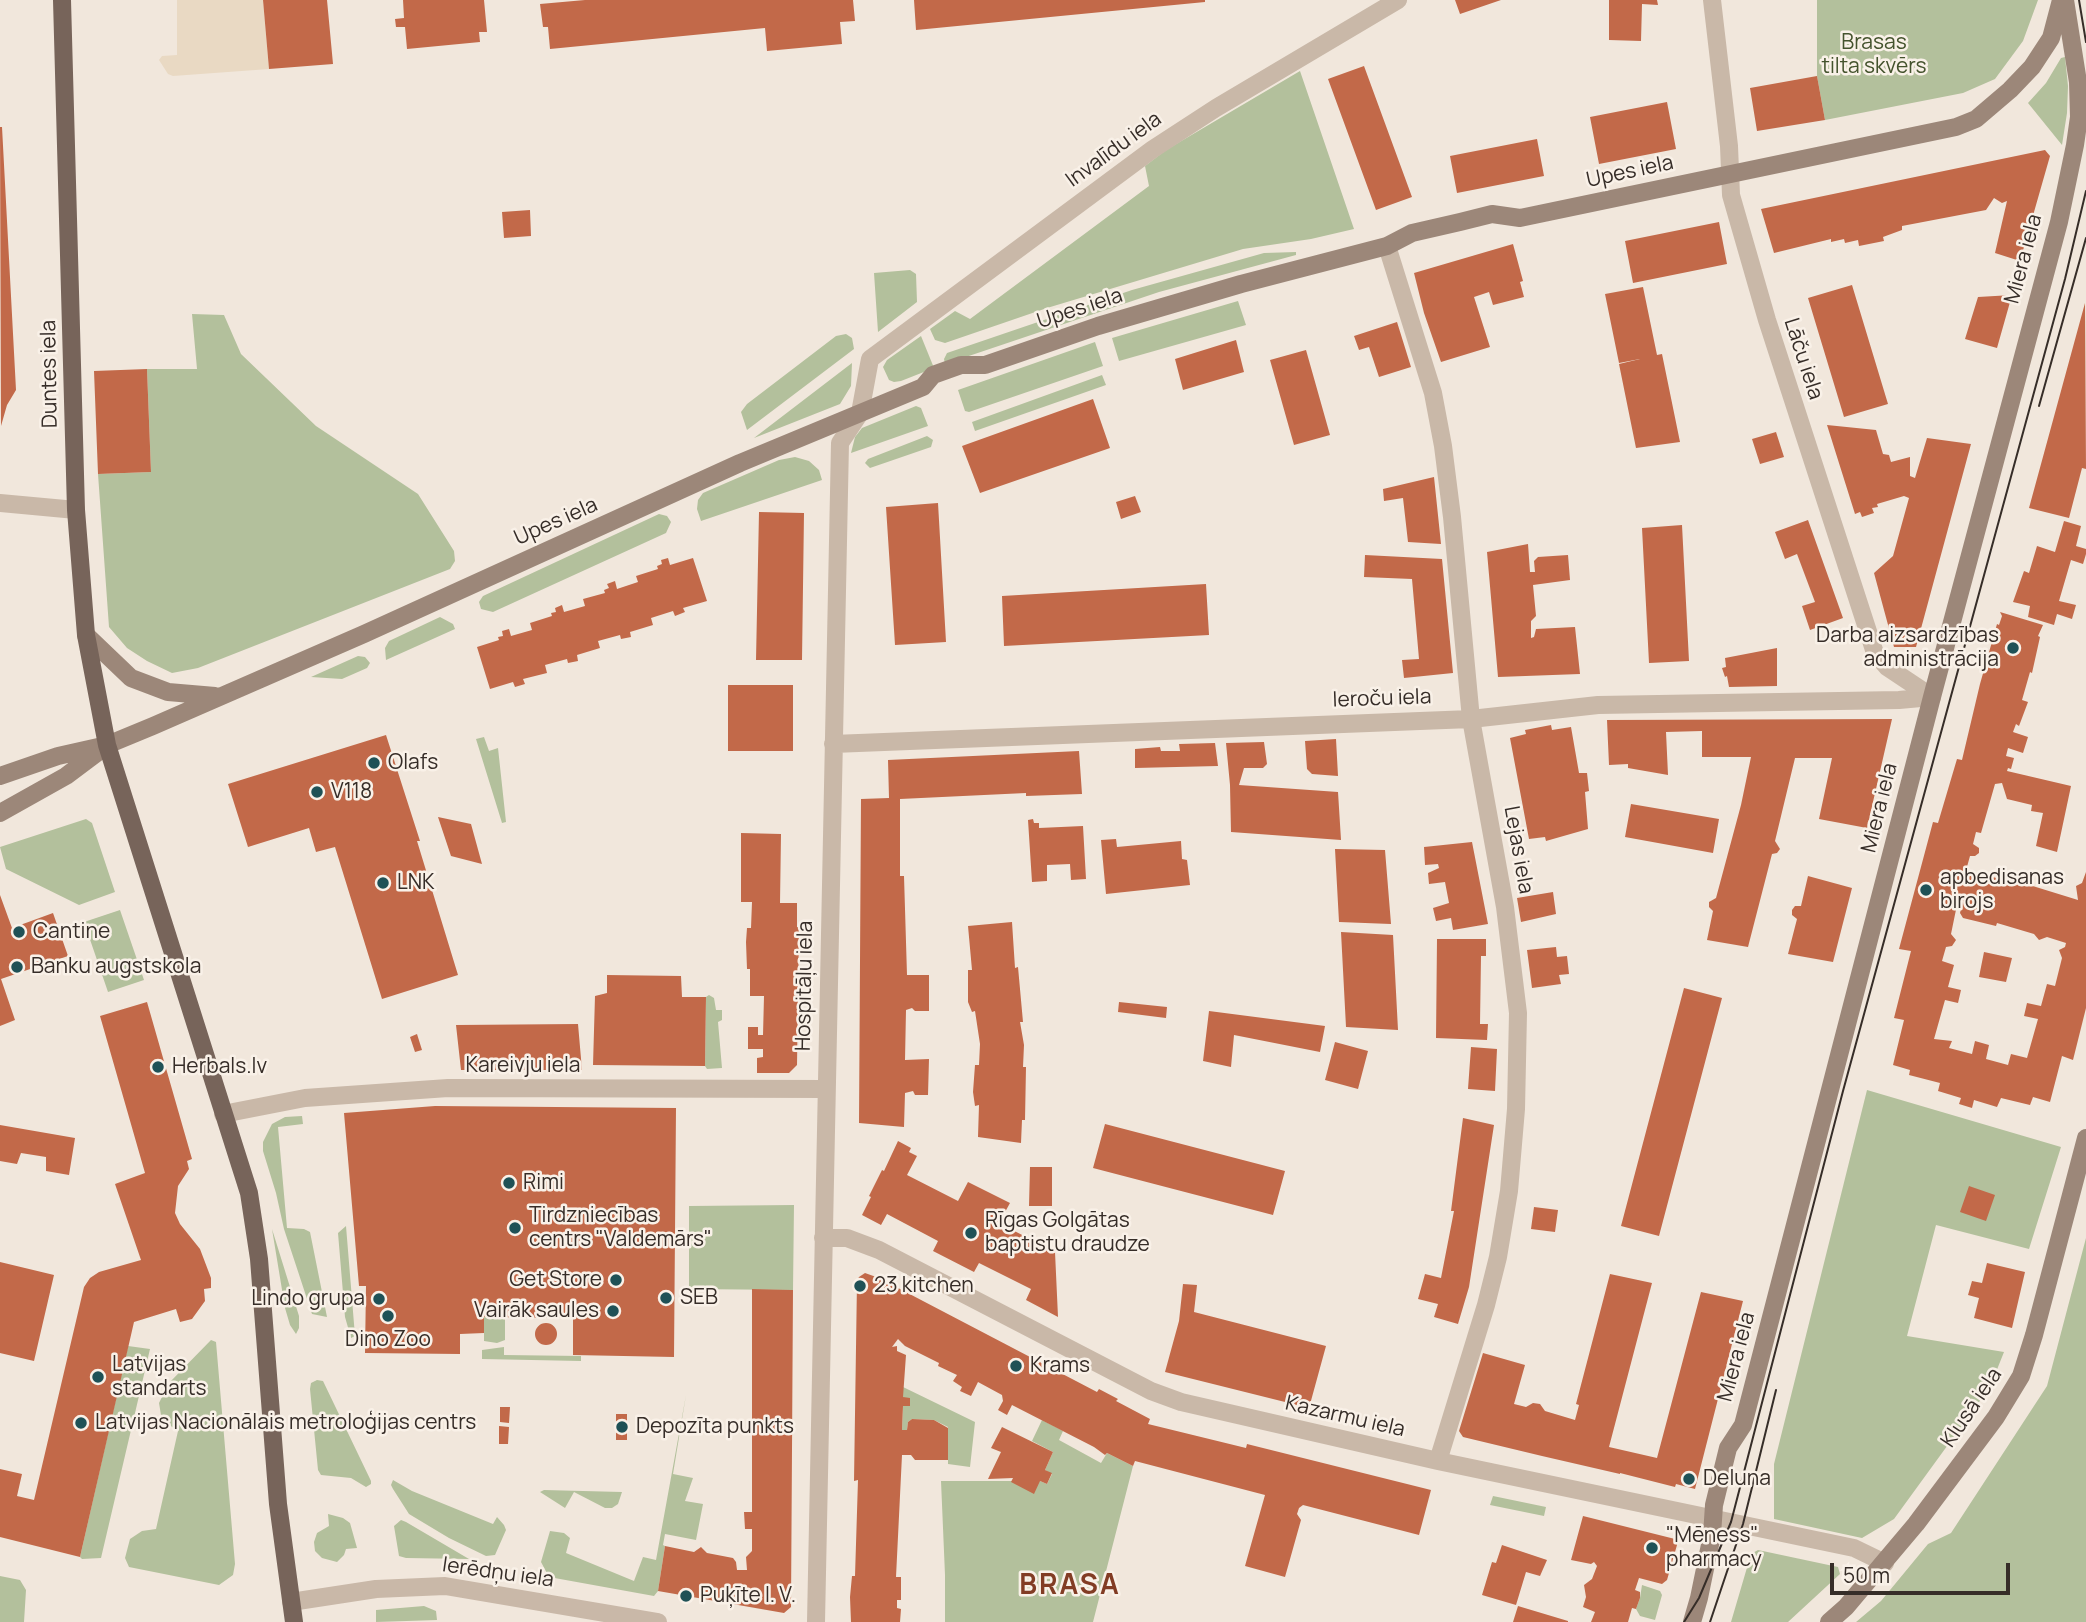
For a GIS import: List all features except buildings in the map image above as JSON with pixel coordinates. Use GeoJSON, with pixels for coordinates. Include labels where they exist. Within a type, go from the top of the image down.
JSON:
{"type":"FeatureCollection","features":[{"type":"Feature","properties":{"kind":"main road","name":"Duntes iela"},"geometry":{"type":"LineString","coordinates":[[62,0],[76,510],[86,635],[107,745],[249,1193],[259,1259],[278,1504],[293,1622]]}},
{"type":"Feature","properties":{"kind":"street","name":"Invalīdu iela"},"geometry":{"type":"LineString","coordinates":[[870,359],[1153,149],[1216,108],[1398,0]]}},
{"type":"Feature","properties":{"kind":"street","name":"Lāču iela"},"geometry":{"type":"LineString","coordinates":[[1712,0],[1728,146],[1728,174],[1737,220],[1763,309],[1875,653],[1887,667],[1931,697]]}},
{"type":"Feature","properties":{"kind":"street","name":"Upes iela"},"geometry":{"type":"LineString","coordinates":[[107,745],[364,634],[740,463],[923,387],[933,375],[961,365],[985,365],[1098,326],[1387,246],[1412,233],[1492,214],[1520,218],[1934,134],[1976,119],[2032,67],[2051,38],[2063,0]]}},
{"type":"Feature","properties":{"kind":"street","name":"Miera iela"},"geometry":{"type":"LineString","coordinates":[[1692,1622],[1728,1448],[1743,1424],[1931,697],[2059,222],[2079,117],[2078,82],[2063,0]]}},
{"type":"Feature","properties":{"kind":"street","name":"Lejas iela"},"geometry":{"type":"LineString","coordinates":[[1387,246],[1433,393],[1443,446],[1471,719],[1505,907],[1518,1013],[1516,1109],[1509,1191],[1498,1257],[1438,1461]]}},
{"type":"Feature","properties":{"kind":"street","name":"Hospitāļu iela"},"geometry":{"type":"LineString","coordinates":[[816,1622],[839,443],[860,412],[870,359]]}},
{"type":"Feature","properties":{"kind":"street"},"geometry":{"type":"LineString","coordinates":[[0,503],[76,510]]}},
{"type":"Feature","properties":{"kind":"street"},"geometry":{"type":"LineString","coordinates":[[86,635],[131,678],[168,692],[219,696]]}},
{"type":"Feature","properties":{"kind":"street","name":"Ieroču iela"},"geometry":{"type":"LineString","coordinates":[[834,744],[1471,719],[1598,705],[1899,700],[1931,697]]}},
{"type":"Feature","properties":{"kind":"street"},"geometry":{"type":"LineString","coordinates":[[0,776],[58,756],[107,745]]}},
{"type":"Feature","properties":{"kind":"street"},"geometry":{"type":"LineString","coordinates":[[0,813],[66,776],[107,745]]}},
{"type":"Feature","properties":{"kind":"street","name":"Kareivju iela"},"geometry":{"type":"LineString","coordinates":[[223,1114],[305,1098],[448,1088],[825,1089]]}},
{"type":"Feature","properties":{"kind":"street","name":"Klusā iela"},"geometry":{"type":"LineString","coordinates":[[1829,1622],[1885,1563],[1962,1464],[2021,1376],[2086,1138]]}},
{"type":"Feature","properties":{"kind":"street","name":"Kazarmu iela"},"geometry":{"type":"LineString","coordinates":[[823,1238],[847,1238],[880,1250],[1151,1391],[1181,1402],[1438,1461],[1854,1548],[1885,1563]]}},
{"type":"Feature","properties":{"kind":"street","name":"Ierēdņu iela"},"geometry":{"type":"LineString","coordinates":[[291,1602],[376,1589],[445,1586],[657,1622]]}},
{"type":"Feature","properties":{"kind":"green space","name":"Brasas tilta skvērs"},"geometry":{"type":"Polygon","coordinates":[[[1817,0],[2038,0],[2023,41],[1995,79],[1963,93],[1825,120],[1817,76],[1817,0]]]}},
{"type":"Feature","properties":{"kind":"green space"},"geometry":{"type":"Polygon","coordinates":[[[2065,57],[2068,86],[2062,145],[2028,103],[2046,83],[2061,58],[2065,57]]]}},
{"type":"Feature","properties":{"kind":"green space"},"geometry":{"type":"Polygon","coordinates":[[[1300,71],[1354,229],[1311,239],[1243,249],[1047,308],[945,343],[935,340],[930,329],[955,311],[970,319],[1149,186],[1145,166],[1166,150],[1300,71]]]}},
{"type":"Feature","properties":{"kind":"green space"},"geometry":{"type":"Polygon","coordinates":[[[1296,252],[1296,255],[1159,292],[945,364],[947,353],[1132,290],[1264,253],[1296,252]]]}},
{"type":"Feature","properties":{"kind":"green space"},"geometry":{"type":"Polygon","coordinates":[[[910,270],[916,274],[917,302],[878,332],[874,273],[910,270]]]}},
{"type":"Feature","properties":{"kind":"green space"},"geometry":{"type":"Polygon","coordinates":[[[1238,301],[1246,325],[1119,361],[1112,338],[1238,301]]]}},
{"type":"Feature","properties":{"kind":"green space"},"geometry":{"type":"Polygon","coordinates":[[[192,314],[224,315],[241,354],[316,426],[418,494],[454,551],[455,561],[450,569],[198,668],[172,673],[127,648],[109,627],[98,474],[151,472],[147,369],[197,369],[192,314]]]}},
{"type":"Feature","properties":{"kind":"green space"},"geometry":{"type":"Polygon","coordinates":[[[846,334],[852,338],[854,349],[747,430],[741,412],[747,404],[836,336],[846,334]]]}},
{"type":"Feature","properties":{"kind":"green space"},"geometry":{"type":"Polygon","coordinates":[[[921,336],[934,368],[901,381],[889,380],[883,367],[887,360],[921,336]]]}},
{"type":"Feature","properties":{"kind":"green space"},"geometry":{"type":"Polygon","coordinates":[[[1095,342],[1103,366],[969,412],[965,411],[958,390],[1095,342]]]}},
{"type":"Feature","properties":{"kind":"green space"},"geometry":{"type":"Polygon","coordinates":[[[852,363],[851,386],[840,404],[754,438],[852,363]]]}},
{"type":"Feature","properties":{"kind":"green space"},"geometry":{"type":"Polygon","coordinates":[[[1102,375],[1106,385],[975,431],[972,422],[1102,375]]]}},
{"type":"Feature","properties":{"kind":"green space"},"geometry":{"type":"Polygon","coordinates":[[[916,406],[921,408],[928,426],[851,453],[855,437],[862,428],[916,406]]]}},
{"type":"Feature","properties":{"kind":"green space"},"geometry":{"type":"Polygon","coordinates":[[[927,436],[933,440],[931,447],[870,468],[865,463],[868,459],[927,436]]]}},
{"type":"Feature","properties":{"kind":"green space"},"geometry":{"type":"Polygon","coordinates":[[[795,457],[809,461],[819,470],[822,480],[701,521],[697,509],[698,500],[703,493],[779,460],[795,457]]]}},
{"type":"Feature","properties":{"kind":"green space"},"geometry":{"type":"Polygon","coordinates":[[[659,514],[667,516],[671,522],[666,533],[493,612],[481,609],[479,602],[483,596],[659,514]]]}},
{"type":"Feature","properties":{"kind":"green space"},"geometry":{"type":"Polygon","coordinates":[[[440,617],[453,624],[455,629],[386,660],[385,648],[389,641],[440,617]]]}},
{"type":"Feature","properties":{"kind":"green space"},"geometry":{"type":"Polygon","coordinates":[[[358,656],[365,657],[370,663],[367,668],[342,679],[311,677],[358,656]]]}},
{"type":"Feature","properties":{"kind":"green space"},"geometry":{"type":"Polygon","coordinates":[[[484,737],[489,751],[498,748],[506,822],[502,823],[476,739],[484,737]]]}},
{"type":"Feature","properties":{"kind":"green space"},"geometry":{"type":"Polygon","coordinates":[[[86,819],[92,823],[115,892],[79,905],[6,869],[0,847],[86,819]]]}},
{"type":"Feature","properties":{"kind":"green space"},"geometry":{"type":"Polygon","coordinates":[[[120,910],[144,980],[108,992],[84,922],[120,910]]]}},
{"type":"Feature","properties":{"kind":"green space"},"geometry":{"type":"Polygon","coordinates":[[[709,995],[714,998],[716,1010],[722,1010],[722,1020],[718,1022],[722,1068],[707,1069],[705,1066],[706,997],[709,995]]]}},
{"type":"Feature","properties":{"kind":"green space"},"geometry":{"type":"Polygon","coordinates":[[[1867,1090],[2061,1147],[2029,1249],[1936,1225],[1907,1336],[2004,1352],[1982,1398],[1894,1519],[1862,1538],[1774,1519],[1774,1464],[1867,1090]]]}},
{"type":"Feature","properties":{"kind":"green space"},"geometry":{"type":"Polygon","coordinates":[[[302,1116],[303,1124],[278,1127],[287,1228],[310,1232],[327,1317],[312,1314],[284,1229],[263,1151],[263,1142],[272,1124],[285,1117],[302,1116]]]}},
{"type":"Feature","properties":{"kind":"green space"},"geometry":{"type":"Polygon","coordinates":[[[794,1205],[793,1290],[689,1289],[689,1206],[794,1205]]]}},
{"type":"Feature","properties":{"kind":"green space"},"geometry":{"type":"Polygon","coordinates":[[[346,1226],[355,1336],[351,1338],[345,1317],[338,1233],[346,1226]]]}},
{"type":"Feature","properties":{"kind":"green space"},"geometry":{"type":"Polygon","coordinates":[[[272,1229],[299,1316],[296,1334],[285,1308],[272,1229]]]}},
{"type":"Feature","properties":{"kind":"green space"},"geometry":{"type":"Polygon","coordinates":[[[2086,1238],[2086,1622],[1856,1622],[1881,1601],[1928,1544],[1951,1533],[2047,1386],[2086,1238]]]}},
{"type":"Feature","properties":{"kind":"green space"},"geometry":{"type":"Polygon","coordinates":[[[484,1317],[505,1317],[505,1340],[497,1343],[484,1341],[484,1317]]]}},
{"type":"Feature","properties":{"kind":"green space"},"geometry":{"type":"Polygon","coordinates":[[[211,1340],[216,1342],[235,1564],[233,1575],[219,1585],[129,1567],[125,1558],[130,1539],[142,1531],[156,1529],[178,1431],[161,1415],[159,1403],[169,1383],[211,1340]]]}},
{"type":"Feature","properties":{"kind":"green space"},"geometry":{"type":"Polygon","coordinates":[[[128,1346],[150,1349],[101,1558],[82,1559],[80,1557],[128,1346]]]}},
{"type":"Feature","properties":{"kind":"green space"},"geometry":{"type":"Polygon","coordinates":[[[504,1347],[504,1355],[581,1356],[581,1361],[482,1359],[482,1350],[504,1347]]]}},
{"type":"Feature","properties":{"kind":"green space"},"geometry":{"type":"Polygon","coordinates":[[[323,1381],[371,1481],[366,1487],[351,1478],[321,1475],[318,1470],[310,1389],[311,1383],[323,1381]]]}},
{"type":"Feature","properties":{"kind":"green space"},"geometry":{"type":"Polygon","coordinates":[[[903,1387],[975,1422],[970,1467],[948,1464],[948,1427],[934,1420],[912,1419],[908,1422],[907,1430],[902,1430],[903,1406],[910,1406],[903,1397],[903,1387]]]}},
{"type":"Feature","properties":{"kind":"green space"},"geometry":{"type":"Polygon","coordinates":[[[686,1395],[673,1474],[693,1478],[685,1501],[703,1504],[696,1540],[665,1534],[658,1591],[654,1596],[549,1577],[541,1562],[550,1531],[564,1533],[570,1538],[566,1553],[634,1581],[643,1557],[656,1560],[686,1395]]]}},
{"type":"Feature","properties":{"kind":"green space"},"geometry":{"type":"Polygon","coordinates":[[[1042,1420],[1063,1431],[1059,1440],[1101,1463],[1107,1453],[1133,1466],[1093,1622],[945,1622],[941,1481],[1040,1481],[1047,1484],[1052,1474],[1045,1470],[1053,1452],[1032,1441],[1042,1420]]]}},
{"type":"Feature","properties":{"kind":"green space"},"geometry":{"type":"Polygon","coordinates":[[[393,1480],[412,1491],[493,1524],[497,1517],[506,1530],[495,1555],[486,1556],[409,1514],[391,1485],[393,1480]]]}},
{"type":"Feature","properties":{"kind":"green space"},"geometry":{"type":"Polygon","coordinates":[[[544,1490],[622,1492],[618,1504],[605,1508],[574,1492],[565,1508],[540,1492],[544,1490]]]}},
{"type":"Feature","properties":{"kind":"green space"},"geometry":{"type":"Polygon","coordinates":[[[1493,1496],[1546,1507],[1544,1516],[1490,1505],[1493,1496]]]}},
{"type":"Feature","properties":{"kind":"green space"},"geometry":{"type":"Polygon","coordinates":[[[328,1514],[350,1523],[357,1548],[346,1549],[337,1562],[322,1558],[315,1551],[317,1533],[329,1526],[328,1514]]]}},
{"type":"Feature","properties":{"kind":"green space"},"geometry":{"type":"Polygon","coordinates":[[[401,1520],[469,1559],[399,1556],[394,1526],[401,1520]]]}},
{"type":"Feature","properties":{"kind":"green space"},"geometry":{"type":"Polygon","coordinates":[[[1758,1550],[1838,1567],[1840,1574],[1788,1622],[1731,1622],[1751,1554],[1758,1550]]]}},
{"type":"Feature","properties":{"kind":"green space"},"geometry":{"type":"Polygon","coordinates":[[[0,1576],[20,1580],[26,1590],[24,1622],[0,1622],[0,1576]]]}},
{"type":"Feature","properties":{"kind":"green space"},"geometry":{"type":"Polygon","coordinates":[[[1642,1585],[1660,1591],[1662,1595],[1655,1620],[1640,1616],[1636,1609],[1642,1585]]]}},
{"type":"Feature","properties":{"kind":"green space"},"geometry":{"type":"Polygon","coordinates":[[[424,1606],[436,1611],[437,1620],[376,1622],[376,1610],[424,1606]]]}},
{"type":"Feature","properties":{"kind":"shaded area"},"geometry":{"type":"Polygon","coordinates":[[[177,0],[263,0],[269,69],[173,76],[168,74],[159,60],[162,56],[177,55],[177,0]]]}},
{"type":"Feature","properties":{"kind":"tram line"},"geometry":{"type":"LineString","coordinates":[[2079,0],[2086,42]]}},
{"type":"Feature","properties":{"kind":"tram line"},"geometry":{"type":"LineString","coordinates":[[1684,1622],[1699,1598],[1731,1522],[1843,1091],[2065,279],[2086,191]]}},
{"type":"Feature","properties":{"kind":"tram line"},"geometry":{"type":"LineString","coordinates":[[2039,406],[2086,238]]}},
{"type":"Feature","properties":{"kind":"tram line"},"geometry":{"type":"LineString","coordinates":[[1710,1622],[1743,1524],[1776,1390]]}},
{"type":"Feature","properties":{"kind":"place","name":"Darba aizsardzības administrācija"},"geometry":{"type":"Point","coordinates":[2013,648]}},
{"type":"Feature","properties":{"kind":"place","name":"Olafs"},"geometry":{"type":"Point","coordinates":[374,763]}},
{"type":"Feature","properties":{"kind":"place","name":"V118"},"geometry":{"type":"Point","coordinates":[317,792]}},
{"type":"Feature","properties":{"kind":"place","name":"LNK"},"geometry":{"type":"Point","coordinates":[383,883]}},
{"type":"Feature","properties":{"kind":"place","name":"apbedisanas birojs"},"geometry":{"type":"Point","coordinates":[1926,890]}},
{"type":"Feature","properties":{"kind":"place","name":"Cantine"},"geometry":{"type":"Point","coordinates":[19,932]}},
{"type":"Feature","properties":{"kind":"place","name":"Banku augstskola"},"geometry":{"type":"Point","coordinates":[17,967]}},
{"type":"Feature","properties":{"kind":"place","name":"Herbals.lv"},"geometry":{"type":"Point","coordinates":[158,1067]}},
{"type":"Feature","properties":{"kind":"place","name":"Rimi"},"geometry":{"type":"Point","coordinates":[509,1183]}},
{"type":"Feature","properties":{"kind":"place","name":"Tirdzniecības centrs \"Valdemārs\""},"geometry":{"type":"Point","coordinates":[515,1228]}},
{"type":"Feature","properties":{"kind":"place","name":"Rīgas Golgātas baptistu draudze"},"geometry":{"type":"Point","coordinates":[971,1233]}},
{"type":"Feature","properties":{"kind":"place","name":"Get Store"},"geometry":{"type":"Point","coordinates":[616,1280]}},
{"type":"Feature","properties":{"kind":"place","name":"23 kitchen"},"geometry":{"type":"Point","coordinates":[860,1286]}},
{"type":"Feature","properties":{"kind":"place","name":"SEB"},"geometry":{"type":"Point","coordinates":[666,1298]}},
{"type":"Feature","properties":{"kind":"place","name":"Lindo grupa"},"geometry":{"type":"Point","coordinates":[379,1299]}},
{"type":"Feature","properties":{"kind":"place","name":"Vairāk saules"},"geometry":{"type":"Point","coordinates":[613,1311]}},
{"type":"Feature","properties":{"kind":"place","name":"Dino Zoo"},"geometry":{"type":"Point","coordinates":[388,1316]}},
{"type":"Feature","properties":{"kind":"place","name":"Krams"},"geometry":{"type":"Point","coordinates":[1016,1366]}},
{"type":"Feature","properties":{"kind":"place","name":"Latvijas standarts"},"geometry":{"type":"Point","coordinates":[98,1377]}},
{"type":"Feature","properties":{"kind":"place","name":"Latvijas Nacionālais metroloģijas centrs"},"geometry":{"type":"Point","coordinates":[81,1423]}},
{"type":"Feature","properties":{"kind":"place","name":"Depozīta punkts"},"geometry":{"type":"Point","coordinates":[622,1427]}},
{"type":"Feature","properties":{"kind":"place","name":"Deluna"},"geometry":{"type":"Point","coordinates":[1689,1479]}},
{"type":"Feature","properties":{"kind":"place","name":"\"Mēness\" pharmacy"},"geometry":{"type":"Point","coordinates":[1652,1548]}},
{"type":"Feature","properties":{"kind":"place","name":"Puķīte I. V."},"geometry":{"type":"Point","coordinates":[686,1596]}},
{"type":"Feature","properties":{"kind":"district","name":"BRASA"},"geometry":{"type":"Point","coordinates":[1070,1586]}}]}
